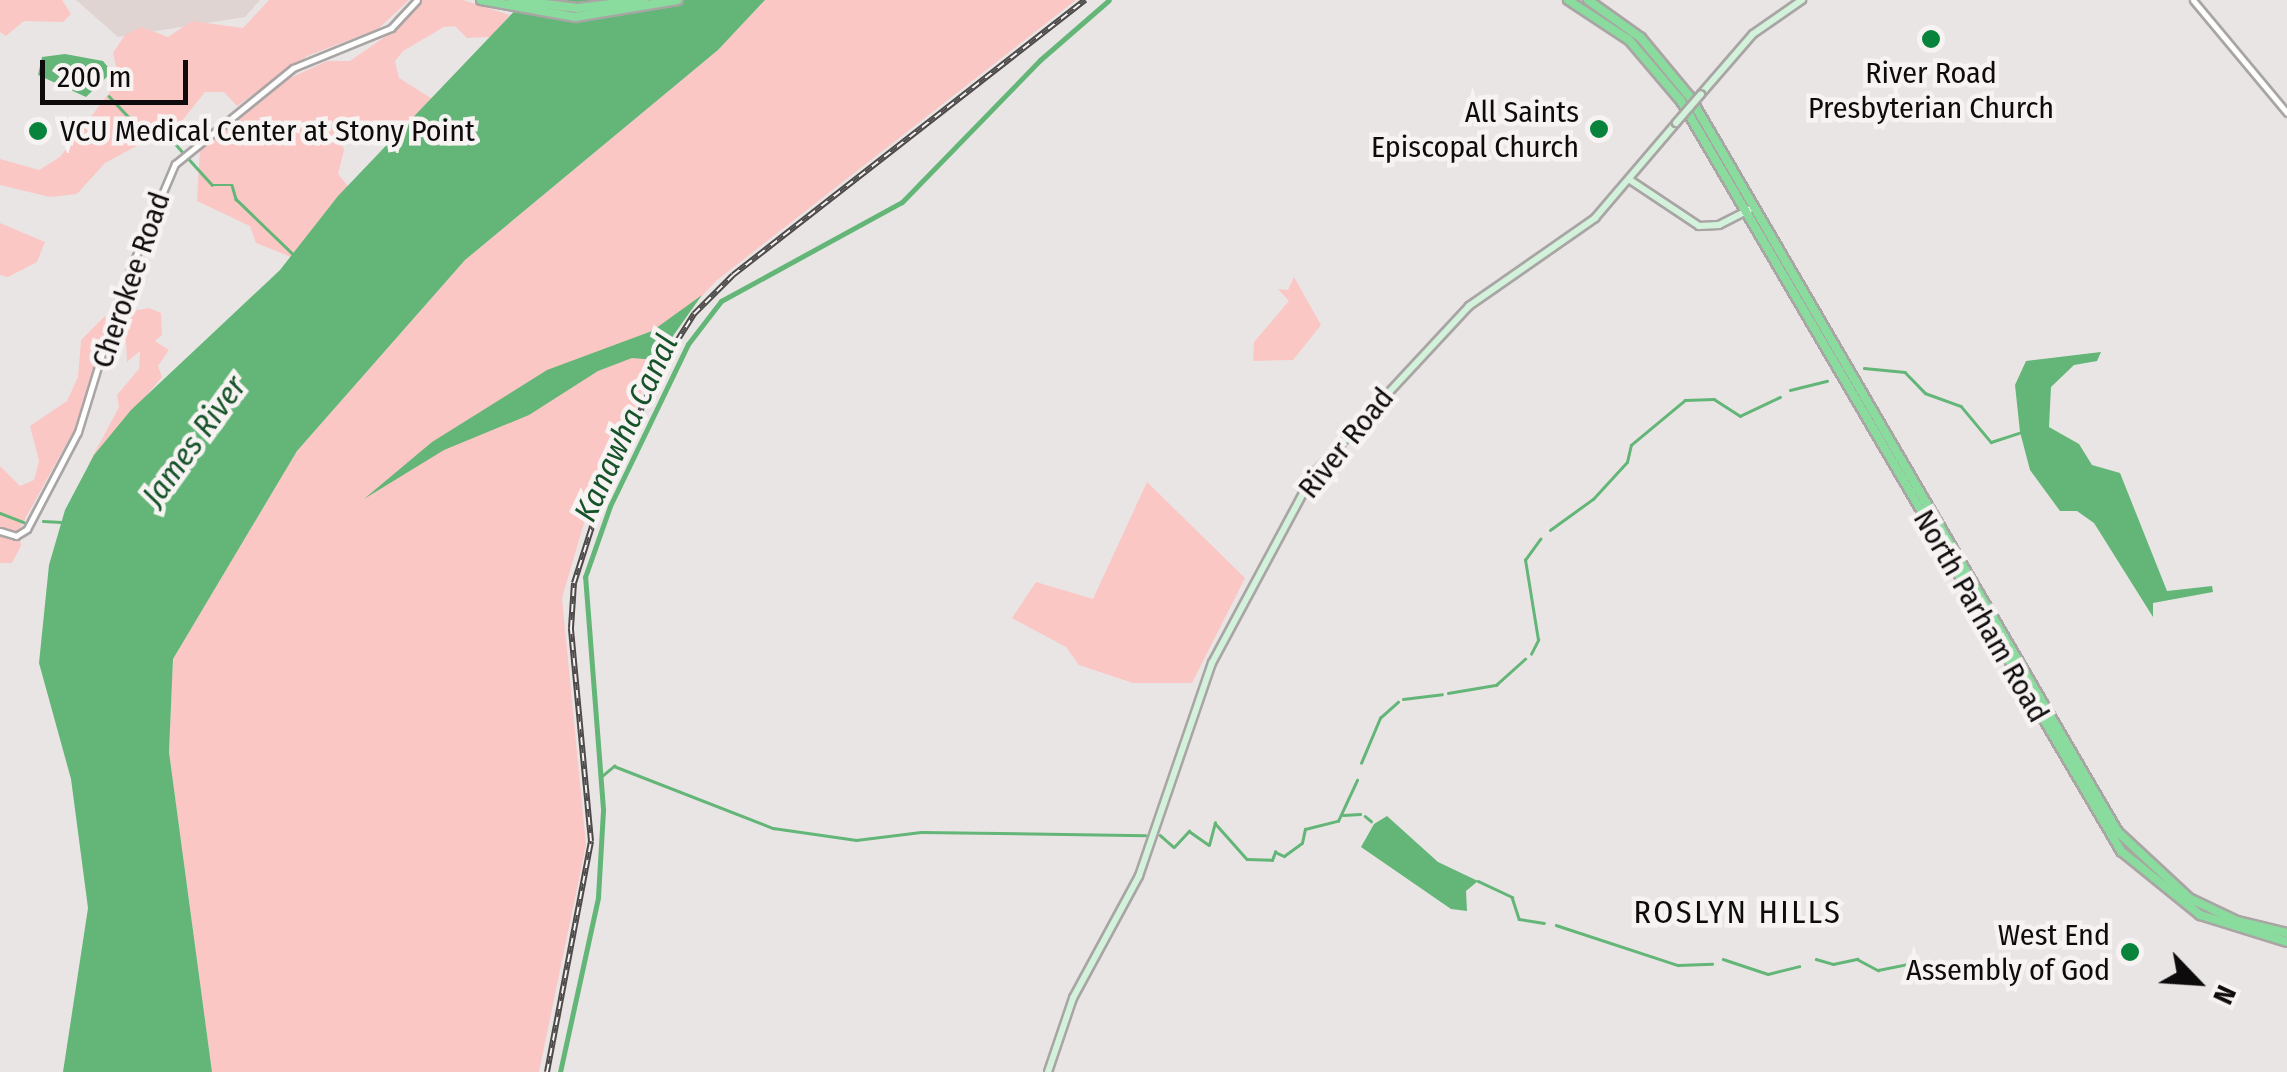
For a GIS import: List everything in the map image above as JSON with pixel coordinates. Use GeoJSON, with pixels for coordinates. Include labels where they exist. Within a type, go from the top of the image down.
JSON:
{"type":"FeatureCollection","features":[{"type":"Feature","properties":{"kind":"highway"},"geometry":{"type":"LineString","coordinates":[[481,0],[575,18],[678,0]]}},
{"type":"Feature","properties":{"kind":"highway"},"geometry":{"type":"LineString","coordinates":[[512,0],[587,8],[644,0]]}},
{"type":"Feature","properties":{"kind":"highway"},"geometry":{"type":"LineString","coordinates":[[1568,0],[1622,34],[1660,72],[1750,209]]}},
{"type":"Feature","properties":{"kind":"highway"},"geometry":{"type":"LineString","coordinates":[[1588,0],[1634,32],[1670,70],[1750,209]]}},
{"type":"Feature","properties":{"kind":"highway","name":"North Parham Road"},"geometry":{"type":"LineString","coordinates":[[1750,209],[2118,832],[2188,898],[2233,920],[2287,933]]}},
{"type":"Feature","properties":{"kind":"highway","name":"North Parham Road"},"geometry":{"type":"LineString","coordinates":[[1750,209],[2104,829],[2135,867],[2183,905],[2234,930],[2287,942]]}},
{"type":"Feature","properties":{"kind":"main road","name":"River Road"},"geometry":{"type":"LineString","coordinates":[[1048,1072],[1072,998],[1140,876],[1212,664],[1314,473],[1469,306],[1572,238],[1630,180],[1752,34],[1802,0]]}},
{"type":"Feature","properties":{"kind":"main road"},"geometry":{"type":"LineString","coordinates":[[1630,180],[1699,226],[1719,226],[1750,209]]}},
{"type":"Feature","properties":{"kind":"street","name":"Cherokee Road"},"geometry":{"type":"LineString","coordinates":[[0,531],[24,532],[74,441],[121,291],[174,164],[293,68],[391,28],[417,0]]}},
{"type":"Feature","properties":{"kind":"street"},"geometry":{"type":"LineString","coordinates":[[2193,0],[2287,113]]}},
{"type":"Feature","properties":{"kind":"shaded area"},"geometry":{"type":"Polygon","coordinates":[[[0,0],[62,0],[71,14],[63,22],[24,21],[6,36],[0,32],[0,0]]]}},
{"type":"Feature","properties":{"kind":"shaded area"},"geometry":{"type":"Polygon","coordinates":[[[76,0],[260,0],[245,17],[118,37],[76,0]]]}},
{"type":"Feature","properties":{"kind":"shaded area"},"geometry":{"type":"Polygon","coordinates":[[[269,0],[409,0],[378,29],[307,56],[237,106],[224,92],[205,92],[181,122],[105,163],[77,194],[50,197],[0,185],[0,159],[39,170],[60,157],[119,80],[113,53],[125,35],[141,27],[168,37],[192,21],[243,28],[269,0]]]}},
{"type":"Feature","properties":{"kind":"shaded area"},"geometry":{"type":"Polygon","coordinates":[[[422,0],[463,0],[510,15],[491,37],[467,38],[455,26],[444,27],[403,51],[395,61],[399,78],[434,100],[399,137],[372,122],[347,120],[336,126],[344,150],[338,174],[348,186],[291,257],[256,243],[250,226],[197,201],[200,147],[275,85],[327,61],[350,61],[399,27],[422,0]]]}},
{"type":"Feature","properties":{"kind":"shaded area"},"geometry":{"type":"Polygon","coordinates":[[[765,0],[1076,0],[716,281],[684,315],[656,360],[587,513],[562,598],[586,845],[539,1072],[212,1072],[169,752],[173,659],[297,451],[465,260],[718,50],[765,0]]]}},
{"type":"Feature","properties":{"kind":"shaded area"},"geometry":{"type":"Polygon","coordinates":[[[0,223],[45,242],[37,262],[8,277],[0,275],[0,223]]]}},
{"type":"Feature","properties":{"kind":"shaded area"},"geometry":{"type":"Polygon","coordinates":[[[1294,277],[1321,325],[1293,360],[1253,361],[1254,342],[1289,301],[1278,289],[1288,290],[1294,277]]]}},
{"type":"Feature","properties":{"kind":"shaded area"},"geometry":{"type":"Polygon","coordinates":[[[149,308],[161,313],[162,335],[155,341],[169,350],[158,366],[162,377],[88,465],[119,407],[117,395],[139,369],[140,351],[127,362],[125,323],[133,311],[149,308]]]}},
{"type":"Feature","properties":{"kind":"shaded area"},"geometry":{"type":"Polygon","coordinates":[[[105,316],[108,329],[80,419],[19,530],[21,546],[12,563],[0,563],[0,466],[20,486],[34,480],[39,461],[30,426],[67,401],[78,377],[81,340],[105,316]]]}},
{"type":"Feature","properties":{"kind":"shaded area"},"geometry":{"type":"Polygon","coordinates":[[[1147,482],[1245,578],[1192,683],[1133,683],[1079,665],[1066,647],[1012,618],[1036,582],[1093,599],[1147,482]]]}},
{"type":"Feature","properties":{"kind":"water","name":"James River"},"geometry":{"type":"Polygon","coordinates":[[[525,0],[765,0],[718,50],[465,260],[297,451],[173,659],[169,752],[212,1072],[63,1072],[88,908],[71,779],[39,663],[49,565],[65,510],[94,455],[131,410],[280,270],[338,196],[525,0]]]}},
{"type":"Feature","properties":{"kind":"water"},"geometry":{"type":"Polygon","coordinates":[[[65,54],[103,61],[112,72],[86,97],[38,75],[42,57],[65,54]]]}},
{"type":"Feature","properties":{"kind":"water"},"geometry":{"type":"Polygon","coordinates":[[[702,295],[656,360],[632,358],[598,371],[529,415],[444,450],[364,499],[432,442],[547,370],[652,331],[702,295]]]}},
{"type":"Feature","properties":{"kind":"water"},"geometry":{"type":"Polygon","coordinates":[[[2101,352],[2097,361],[2074,365],[2051,387],[2049,427],[2079,444],[2092,465],[2120,473],[2167,591],[2212,586],[2213,592],[2153,603],[2153,617],[2094,523],[2077,511],[2060,511],[2030,470],[2020,432],[2015,385],[2026,361],[2101,352]]]}},
{"type":"Feature","properties":{"kind":"water"},"geometry":{"type":"Polygon","coordinates":[[[1387,816],[1438,862],[1478,881],[1466,891],[1467,911],[1451,909],[1361,847],[1374,824],[1387,816]]]}},
{"type":"Feature","properties":{"kind":"waterway","name":"Kanawha Canal"},"geometry":{"type":"LineString","coordinates":[[560,1072],[598,897],[603,809],[585,577],[610,506],[688,344],[721,301],[902,202],[1040,60],[1109,0]]}},
{"type":"Feature","properties":{"kind":"waterway"},"geometry":{"type":"LineString","coordinates":[[109,96],[139,128],[167,134],[182,151]]}},
{"type":"Feature","properties":{"kind":"waterway"},"geometry":{"type":"LineString","coordinates":[[188,158],[212,185],[232,185],[236,199],[296,257]]}},
{"type":"Feature","properties":{"kind":"waterway"},"geometry":{"type":"LineString","coordinates":[[1864,368],[1905,372],[1925,393],[1961,406],[1991,442],[2022,432]]}},
{"type":"Feature","properties":{"kind":"waterway"},"geometry":{"type":"LineString","coordinates":[[1790,390],[1827,381]]}},
{"type":"Feature","properties":{"kind":"waterway"},"geometry":{"type":"LineString","coordinates":[[1550,530],[1593,499],[1627,462],[1631,445],[1685,400],[1714,399],[1740,416],[1780,397]]}},
{"type":"Feature","properties":{"kind":"waterway"},"geometry":{"type":"LineString","coordinates":[[0,513],[23,522]]}},
{"type":"Feature","properties":{"kind":"waterway"},"geometry":{"type":"LineString","coordinates":[[43,521],[61,522]]}},
{"type":"Feature","properties":{"kind":"waterway"},"geometry":{"type":"LineString","coordinates":[[1531,654],[1538,640],[1525,560],[1540,539]]}},
{"type":"Feature","properties":{"kind":"waterway"},"geometry":{"type":"LineString","coordinates":[[1448,693],[1496,685],[1525,659]]}},
{"type":"Feature","properties":{"kind":"waterway"},"geometry":{"type":"LineString","coordinates":[[1403,699],[1442,694]]}},
{"type":"Feature","properties":{"kind":"waterway"},"geometry":{"type":"LineString","coordinates":[[1361,763],[1380,718],[1398,702]]}},
{"type":"Feature","properties":{"kind":"waterway"},"geometry":{"type":"LineString","coordinates":[[602,776],[614,766],[773,828],[856,840],[921,832],[1145,835]]}},
{"type":"Feature","properties":{"kind":"waterway"},"geometry":{"type":"LineString","coordinates":[[1160,835],[1174,847],[1189,831],[1209,845],[1215,823],[1247,859],[1272,860],[1275,852],[1284,856],[1302,843],[1305,829],[1338,821],[1357,780]]}},
{"type":"Feature","properties":{"kind":"waterway"},"geometry":{"type":"LineString","coordinates":[[1343,815],[1360,814]]}},
{"type":"Feature","properties":{"kind":"waterway"},"geometry":{"type":"LineString","coordinates":[[1365,816],[1371,821]]}},
{"type":"Feature","properties":{"kind":"waterway"},"geometry":{"type":"LineString","coordinates":[[1478,881],[1512,897],[1519,919],[1544,923]]}},
{"type":"Feature","properties":{"kind":"waterway"},"geometry":{"type":"LineString","coordinates":[[1556,925],[1678,965],[1712,964]]}},
{"type":"Feature","properties":{"kind":"waterway"},"geometry":{"type":"LineString","coordinates":[[1723,959],[1768,974],[1799,966]]}},
{"type":"Feature","properties":{"kind":"waterway"},"geometry":{"type":"LineString","coordinates":[[1816,959],[1833,964],[1857,959],[1878,970],[1918,962]]}},
{"type":"Feature","properties":{"kind":"railway"},"geometry":{"type":"LineString","coordinates":[[547,1072],[591,841],[571,628],[574,583],[602,495],[660,368],[694,314],[733,275],[1085,0]]}},
{"type":"Feature","properties":{"kind":"place","name":"River Road Presbyterian Church"},"geometry":{"type":"Point","coordinates":[1931,39]}},
{"type":"Feature","properties":{"kind":"place","name":"All Saints Episcopal Church"},"geometry":{"type":"Point","coordinates":[1599,129]}},
{"type":"Feature","properties":{"kind":"place","name":"VCU Medical Center at Stony Point"},"geometry":{"type":"Point","coordinates":[38,131]}},
{"type":"Feature","properties":{"kind":"place","name":"West End Assembly of God"},"geometry":{"type":"Point","coordinates":[2130,952]}},
{"type":"Feature","properties":{"kind":"district","name":"ROSLYN HILLS"},"geometry":{"type":"Point","coordinates":[1738,912]}}]}
